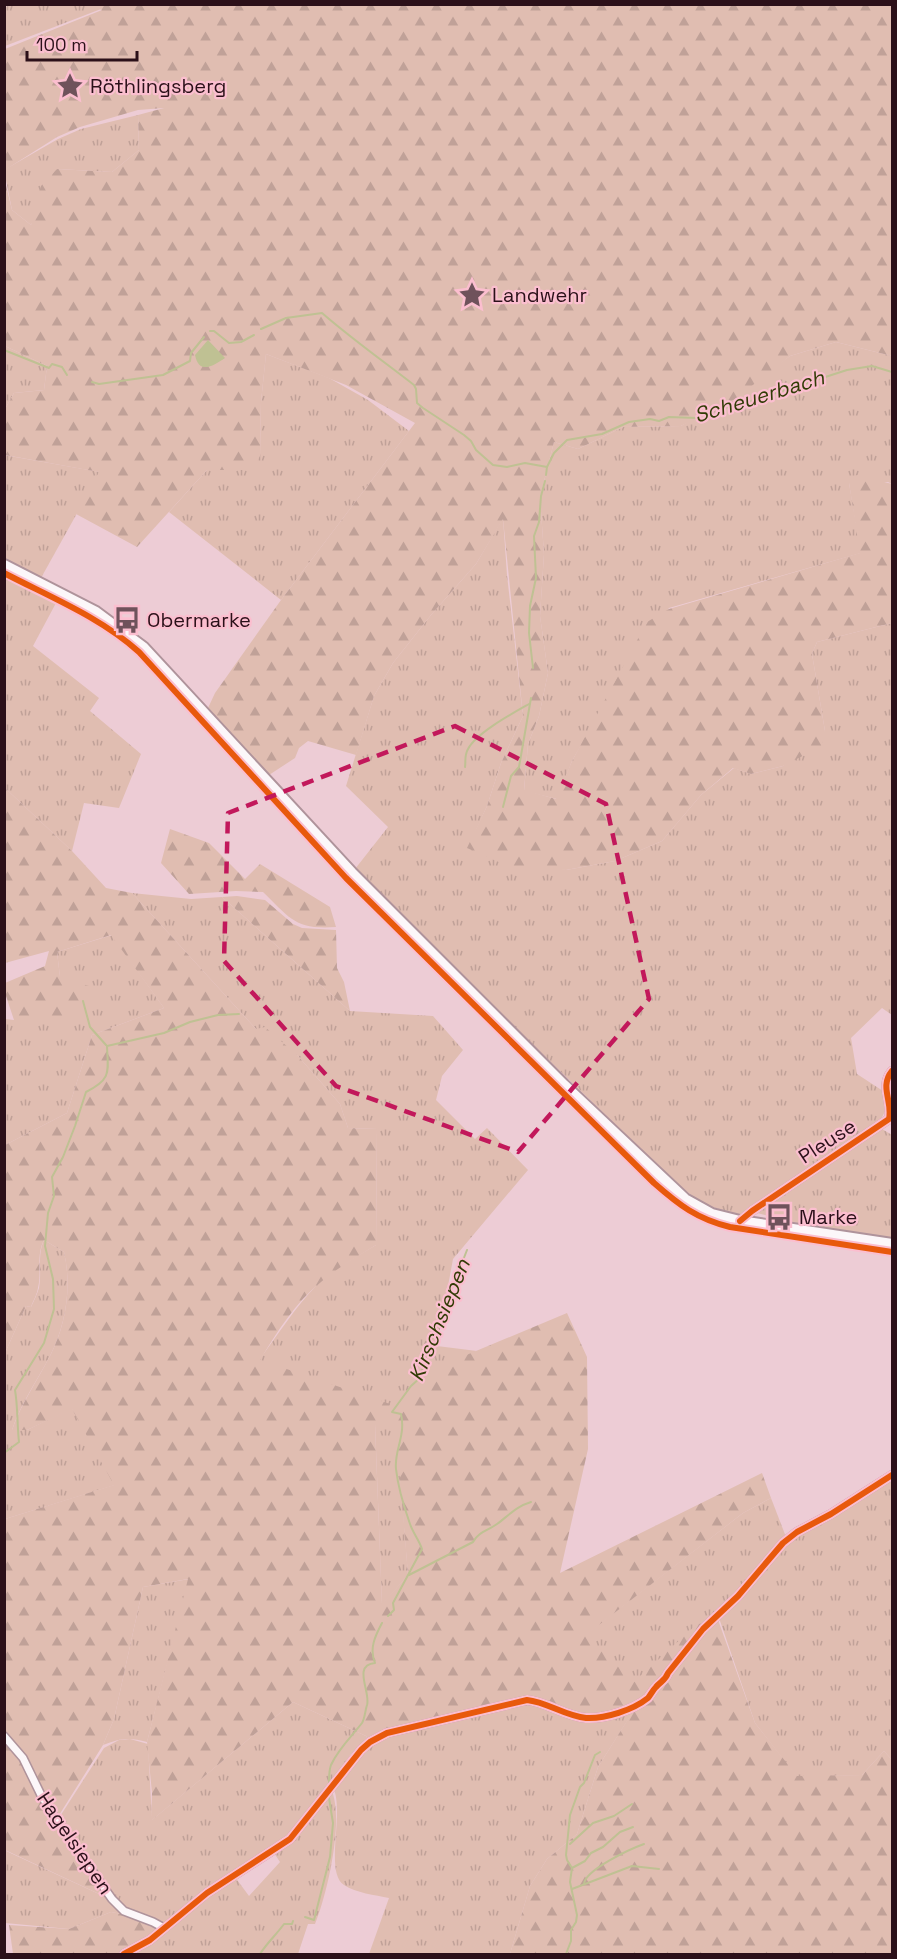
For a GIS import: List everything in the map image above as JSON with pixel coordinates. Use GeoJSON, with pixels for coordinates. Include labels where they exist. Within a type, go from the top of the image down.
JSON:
{"type":"FeatureCollection","features":[{"type":"Feature","properties":{"kind":"main road"},"geometry":{"type":"LineString","coordinates":[[4,565],[96,612],[134,638],[352,873],[564,1085],[686,1199],[702,1210],[740,1221],[892,1244]]}},
{"type":"Feature","properties":{"kind":"street","name":"Pleuse"},"geometry":{"type":"LineString","coordinates":[[740,1221],[889,1119],[890,1106],[885,1087],[886,1080],[892,1071]]}},
{"type":"Feature","properties":{"kind":"street"},"geometry":{"type":"LineString","coordinates":[[124,1954],[150,1940],[207,1893],[290,1839],[342,1772],[370,1742],[398,1730],[527,1700],[587,1718],[619,1712],[637,1705],[665,1681],[668,1673],[699,1634],[727,1607],[783,1543],[797,1532],[831,1514],[892,1475]]}},
{"type":"Feature","properties":{"kind":"street","name":"Hagelsiepen"},"geometry":{"type":"LineString","coordinates":[[4,1736],[23,1758],[57,1821],[112,1899],[124,1911],[164,1928]]}},
{"type":"Feature","properties":{"kind":"highlighted area"},"geometry":{"type":"Polygon","coordinates":[[[455,726],[606,804],[649,999],[518,1152],[336,1086],[224,961],[228,813],[455,726]]]}},
{"type":"Feature","properties":{"kind":"green space"},"geometry":{"type":"Polygon","coordinates":[[[86,4],[101,9],[5,46],[5,8],[8,5],[86,4]]]}},
{"type":"Feature","properties":{"kind":"green space"},"geometry":{"type":"Polygon","coordinates":[[[86,5],[892,5],[892,356],[836,342],[790,356],[735,399],[681,426],[623,427],[578,449],[554,442],[540,497],[544,554],[540,616],[548,673],[539,716],[528,744],[524,790],[556,799],[572,761],[647,622],[669,609],[860,553],[849,483],[857,475],[892,484],[892,623],[817,642],[812,654],[825,731],[822,746],[783,766],[751,774],[733,768],[701,795],[662,841],[615,861],[566,870],[510,867],[467,848],[487,806],[501,763],[523,716],[503,519],[476,564],[393,663],[374,696],[356,755],[308,741],[299,748],[295,758],[269,775],[208,708],[215,693],[281,600],[415,423],[346,385],[266,354],[261,402],[260,456],[252,470],[207,470],[137,547],[76,514],[99,472],[5,455],[5,409],[14,393],[44,390],[47,366],[5,346],[4,177],[12,210],[31,225],[41,186],[57,169],[112,172],[139,150],[138,115],[164,108],[138,110],[80,127],[57,137],[5,170],[5,49],[102,10],[86,5]]]}},
{"type":"Feature","properties":{"kind":"green space"},"geometry":{"type":"Polygon","coordinates":[[[138,115],[139,150],[112,172],[57,169],[31,225],[12,210],[4,170],[58,139],[81,129],[138,115]]]}},
{"type":"Feature","properties":{"kind":"green space"},"geometry":{"type":"Polygon","coordinates":[[[836,342],[892,356],[892,484],[888,482],[849,483],[861,553],[669,608],[605,703],[572,761],[557,799],[524,791],[528,744],[539,716],[548,673],[540,616],[544,554],[540,497],[554,442],[578,449],[623,427],[681,426],[790,356],[836,342]]]}},
{"type":"Feature","properties":{"kind":"green space"},"geometry":{"type":"Polygon","coordinates":[[[5,346],[47,366],[44,390],[14,393],[5,409],[5,346]]]}},
{"type":"Feature","properties":{"kind":"green space"},"geometry":{"type":"Polygon","coordinates":[[[266,354],[329,378],[368,400],[409,431],[281,600],[169,512],[207,470],[260,455],[261,402],[266,354]]]}},
{"type":"Feature","properties":{"kind":"green space"},"geometry":{"type":"Polygon","coordinates":[[[4,455],[100,472],[41,578],[5,560],[4,455]]]}},
{"type":"Feature","properties":{"kind":"green space"},"geometry":{"type":"Polygon","coordinates":[[[503,518],[523,716],[501,763],[487,806],[468,848],[566,870],[615,861],[662,841],[701,795],[734,768],[751,774],[783,766],[825,731],[812,654],[817,642],[892,623],[892,1015],[882,1008],[851,1038],[857,1074],[883,1091],[885,1111],[878,1126],[740,1216],[703,1204],[676,1183],[412,928],[355,869],[388,827],[346,786],[374,696],[393,663],[476,564],[503,518]]]}},
{"type":"Feature","properties":{"kind":"green space"},"geometry":{"type":"Polygon","coordinates":[[[4,577],[56,603],[33,646],[99,698],[90,711],[141,754],[119,808],[84,803],[72,851],[5,788],[4,577]]]}},
{"type":"Feature","properties":{"kind":"green space"},"geometry":{"type":"Polygon","coordinates":[[[5,788],[72,851],[106,888],[132,893],[256,1029],[265,1027],[298,1056],[340,1104],[348,1128],[377,1129],[376,1245],[348,1262],[312,1290],[287,1318],[260,1360],[390,1404],[375,1425],[382,1604],[408,1575],[395,1419],[464,1356],[567,1313],[587,1357],[588,1449],[560,1573],[762,1473],[771,1498],[743,1513],[586,1635],[634,1682],[697,1624],[707,1623],[717,1617],[755,1723],[797,1776],[862,1775],[884,1751],[892,1760],[892,1954],[510,1954],[530,1886],[547,1859],[577,1834],[598,1767],[635,1708],[587,1717],[533,1698],[369,1741],[366,1736],[293,1702],[151,1821],[152,1793],[147,1742],[188,1579],[143,1587],[114,1719],[103,1745],[56,1820],[112,1900],[5,1850],[5,1519],[114,1485],[72,1409],[27,1430],[12,1430],[56,1344],[64,1319],[67,1279],[64,1252],[44,1240],[40,1252],[37,1293],[31,1307],[26,1306],[5,1353],[5,1145],[67,1113],[92,1035],[164,1008],[111,935],[57,952],[60,977],[89,986],[79,1020],[14,1020],[5,993],[5,983],[45,966],[49,951],[5,963],[5,788]]]}},
{"type":"Feature","properties":{"kind":"green space"},"geometry":{"type":"Polygon","coordinates":[[[170,829],[209,843],[245,879],[260,864],[330,907],[336,927],[302,924],[287,915],[263,892],[189,894],[161,863],[170,829]]]}},
{"type":"Feature","properties":{"kind":"green space"},"geometry":{"type":"Polygon","coordinates":[[[132,893],[191,899],[222,897],[350,1011],[433,1016],[463,1050],[442,1076],[436,1100],[475,1139],[487,1128],[528,1170],[453,1259],[437,1346],[477,1351],[464,1357],[396,1419],[408,1575],[382,1605],[375,1424],[259,1360],[317,1285],[338,1268],[376,1245],[377,1129],[348,1128],[340,1104],[298,1056],[256,1029],[132,893]]]}},
{"type":"Feature","properties":{"kind":"green space"},"geometry":{"type":"Polygon","coordinates":[[[237,896],[265,900],[293,924],[302,928],[336,930],[337,968],[344,982],[350,1011],[222,897],[237,896]]]}},
{"type":"Feature","properties":{"kind":"green space"},"geometry":{"type":"Polygon","coordinates":[[[112,935],[164,1008],[92,1035],[67,1113],[5,1145],[5,1019],[14,1020],[60,977],[57,952],[112,935]]]}},
{"type":"Feature","properties":{"kind":"green space"},"geometry":{"type":"Polygon","coordinates":[[[879,1127],[892,1135],[892,1238],[805,1225],[753,1212],[879,1127]]]}},
{"type":"Feature","properties":{"kind":"green space"},"geometry":{"type":"Polygon","coordinates":[[[44,1240],[64,1252],[67,1292],[64,1318],[56,1344],[12,1430],[27,1430],[72,1408],[115,1485],[5,1519],[5,1353],[26,1306],[31,1307],[39,1288],[41,1251],[44,1240]]]}},
{"type":"Feature","properties":{"kind":"green space"},"geometry":{"type":"Polygon","coordinates":[[[892,1477],[892,1760],[884,1751],[862,1775],[797,1777],[755,1723],[718,1615],[787,1540],[892,1477]]]}},
{"type":"Feature","properties":{"kind":"green space"},"geometry":{"type":"Polygon","coordinates":[[[771,1498],[786,1537],[707,1623],[634,1683],[585,1635],[743,1513],[771,1498]]]}},
{"type":"Feature","properties":{"kind":"green space"},"geometry":{"type":"Polygon","coordinates":[[[189,1579],[147,1742],[125,1739],[103,1745],[114,1719],[143,1587],[189,1579]]]}},
{"type":"Feature","properties":{"kind":"green space"},"geometry":{"type":"Polygon","coordinates":[[[293,1702],[366,1736],[369,1741],[351,1754],[295,1832],[164,1927],[124,1910],[57,1821],[104,1748],[119,1740],[130,1739],[148,1744],[152,1820],[293,1702]]]}},
{"type":"Feature","properties":{"kind":"green space"},"geometry":{"type":"Polygon","coordinates":[[[528,1702],[636,1707],[598,1767],[577,1834],[547,1859],[530,1886],[510,1954],[369,1954],[389,1898],[354,1890],[344,1885],[338,1878],[335,1855],[337,1811],[333,1787],[358,1758],[388,1734],[528,1702]]]}},
{"type":"Feature","properties":{"kind":"green space"},"geometry":{"type":"Polygon","coordinates":[[[331,1789],[336,1818],[329,1876],[315,1924],[308,1924],[298,1954],[127,1954],[208,1894],[235,1877],[249,1896],[280,1862],[274,1853],[331,1789]]]}},
{"type":"Feature","properties":{"kind":"green space"},"geometry":{"type":"Polygon","coordinates":[[[4,1850],[112,1900],[127,1915],[111,1912],[69,1929],[5,1923],[4,1850]]]}},
{"type":"Feature","properties":{"kind":"green space"},"geometry":{"type":"Polygon","coordinates":[[[111,1912],[127,1915],[162,1929],[122,1954],[13,1954],[9,1925],[69,1929],[111,1912]]]}},
{"type":"Feature","properties":{"kind":"shaded area"},"geometry":{"type":"Polygon","coordinates":[[[208,340],[225,358],[211,366],[203,367],[195,355],[208,340]]]}},
{"type":"Feature","properties":{"kind":"waterway","name":"Scheuerbach"},"geometry":{"type":"LineString","coordinates":[[261,329],[286,318],[322,313],[414,385],[417,403],[423,408],[464,435],[493,465],[507,467],[525,463],[547,467],[554,453],[567,440],[602,434],[629,422],[650,419],[659,421],[669,417],[697,418],[710,409],[732,407],[847,370],[872,366],[892,372]]}},
{"type":"Feature","properties":{"kind":"waterway","name":"Scheuerbach"},"geometry":{"type":"LineString","coordinates":[[210,331],[214,331],[229,343],[241,342],[254,335]]}},
{"type":"Feature","properties":{"kind":"waterway","name":"Scheuerbach"},"geometry":{"type":"LineString","coordinates":[[92,382],[99,384],[163,375],[190,361],[191,353],[204,337]]}},
{"type":"Feature","properties":{"kind":"waterway","name":"Scheuerbach"},"geometry":{"type":"LineString","coordinates":[[4,350],[49,368],[52,364],[62,367],[67,375]]}},
{"type":"Feature","properties":{"kind":"waterway"},"geometry":{"type":"LineString","coordinates":[[546,475],[547,467]]}},
{"type":"Feature","properties":{"kind":"waterway"},"geometry":{"type":"LineString","coordinates":[[533,668],[529,633],[530,606],[536,578],[534,536],[539,522],[545,481]]}},
{"type":"Feature","properties":{"kind":"waterway"},"geometry":{"type":"LineString","coordinates":[[503,807],[511,776],[519,767],[531,698]]}},
{"type":"Feature","properties":{"kind":"waterway"},"geometry":{"type":"LineString","coordinates":[[465,767],[467,752],[479,736],[529,704]]}},
{"type":"Feature","properties":{"kind":"waterway"},"geometry":{"type":"LineString","coordinates":[[83,1001],[90,1027],[106,1045]]}},
{"type":"Feature","properties":{"kind":"waterway","name":"Hagelsiepen"},"geometry":{"type":"LineString","coordinates":[[4,1453],[19,1442],[15,1390],[44,1343],[54,1309],[53,1279],[45,1246],[48,1213],[54,1196],[52,1177],[63,1157],[86,1092],[100,1083],[107,1074],[107,1046],[164,1033],[190,1022],[218,1015],[239,1014]]}},
{"type":"Feature","properties":{"kind":"waterway","name":"Kirschsiepen"},"geometry":{"type":"LineString","coordinates":[[388,1616],[394,1610],[393,1603],[422,1549],[403,1504],[396,1462],[402,1422],[401,1414],[392,1412],[411,1386],[421,1377],[426,1355],[467,1250]]}},
{"type":"Feature","properties":{"kind":"waterway"},"geometry":{"type":"LineString","coordinates":[[409,1575],[473,1542],[481,1533],[531,1502]]}},
{"type":"Feature","properties":{"kind":"waterway","name":"Kirschsiepen"},"geometry":{"type":"LineString","coordinates":[[329,1783],[330,1769],[334,1759],[364,1719],[368,1700],[363,1674],[368,1665],[375,1663],[373,1648],[382,1623]]}},
{"type":"Feature","properties":{"kind":"waterway"},"geometry":{"type":"LineString","coordinates":[[566,1954],[577,1915],[570,1882],[572,1868],[566,1855],[570,1815],[595,1755],[600,1752]]}},
{"type":"Feature","properties":{"kind":"waterway","name":"Kirschsiepen"},"geometry":{"type":"LineString","coordinates":[[305,1917],[314,1920],[330,1857],[333,1823],[329,1798]]}},
{"type":"Feature","properties":{"kind":"waterway"},"geometry":{"type":"LineString","coordinates":[[570,1844],[593,1823],[614,1816],[632,1804]]}},
{"type":"Feature","properties":{"kind":"waterway"},"geometry":{"type":"LineString","coordinates":[[572,1868],[585,1861],[591,1853],[603,1847],[620,1832],[633,1827]]}},
{"type":"Feature","properties":{"kind":"waterway"},"geometry":{"type":"LineString","coordinates":[[584,1884],[586,1878],[600,1867],[619,1855],[644,1844]]}},
{"type":"Feature","properties":{"kind":"waterway"},"geometry":{"type":"LineString","coordinates":[[572,1889],[632,1866],[659,1869]]}},
{"type":"Feature","properties":{"kind":"waterway","name":"Kirschsiepen"},"geometry":{"type":"LineString","coordinates":[[260,1954],[284,1924],[292,1924],[293,1921]]}},
{"type":"Feature","properties":{"kind":"cycle path"},"geometry":{"type":"LineString","coordinates":[[4,573],[91,618],[139,652],[346,878],[654,1183],[672,1198],[698,1215],[730,1227],[892,1252]]}},
{"type":"Feature","properties":{"kind":"cycle path"},"geometry":{"type":"LineString","coordinates":[[740,1221],[889,1119],[886,1088],[892,1071]]}},
{"type":"Feature","properties":{"kind":"cycle path"},"geometry":{"type":"LineString","coordinates":[[124,1954],[150,1940],[207,1893],[290,1839],[361,1750],[387,1733],[527,1700],[586,1718],[610,1715],[642,1702],[664,1679],[703,1629],[738,1596],[783,1543],[797,1532],[831,1514],[892,1475]]}},
{"type":"Feature","properties":{"kind":"place","name":"Röthlingsberg"},"geometry":{"type":"Point","coordinates":[70,86]}},
{"type":"Feature","properties":{"kind":"place","name":"Landwehr"},"geometry":{"type":"Point","coordinates":[472,295]}},
{"type":"Feature","properties":{"kind":"place","name":"Obermarke"},"geometry":{"type":"Point","coordinates":[127,620]}},
{"type":"Feature","properties":{"kind":"place","name":"Marke"},"geometry":{"type":"Point","coordinates":[779,1217]}}]}
